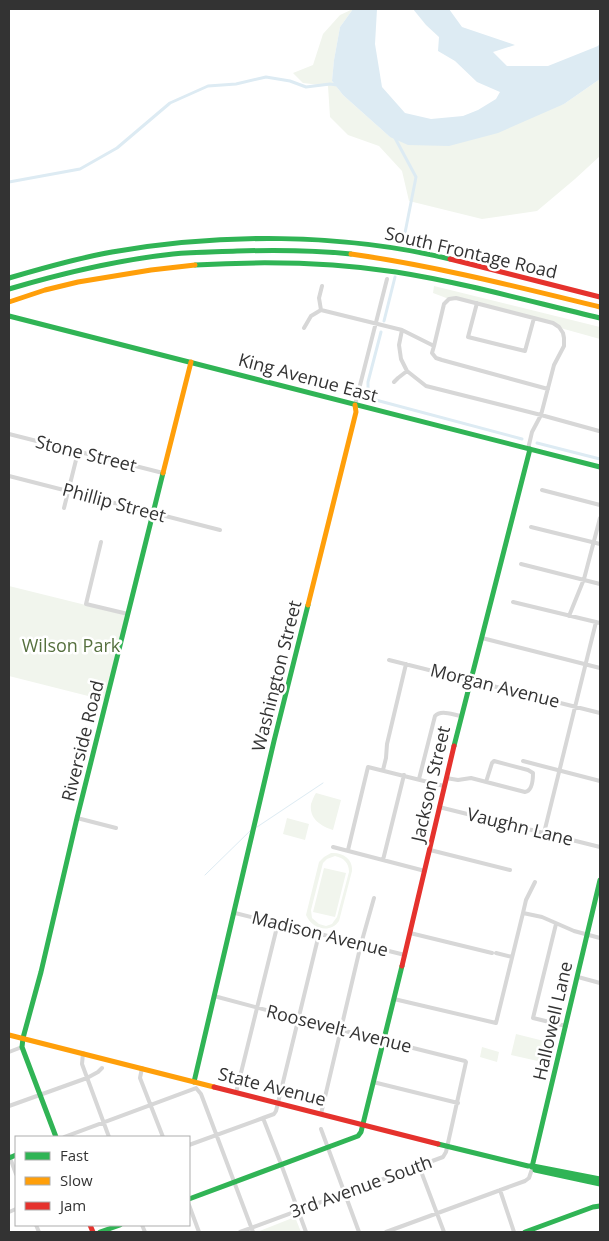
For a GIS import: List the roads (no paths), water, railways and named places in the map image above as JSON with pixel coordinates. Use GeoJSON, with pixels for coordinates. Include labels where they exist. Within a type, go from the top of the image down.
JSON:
{"type":"FeatureCollection","features":[{"type":"Feature","properties":{"kind":"main road","name":"South Frontage Road"},"geometry":{"type":"LineString","coordinates":[[9,278],[76,259],[132,248],[231,239],[273,238],[364,244],[417,252],[600,297]]}},
{"type":"Feature","properties":{"kind":"main road"},"geometry":{"type":"LineString","coordinates":[[9,289],[58,275],[121,262],[163,256],[198,252],[306,251],[348,254],[438,268],[600,307]]}},
{"type":"Feature","properties":{"kind":"main road"},"geometry":{"type":"LineString","coordinates":[[9,302],[83,281],[163,267],[234,262],[306,262],[434,279],[600,318]]}},
{"type":"Feature","properties":{"kind":"main road","name":"King Avenue East"},"geometry":{"type":"LineString","coordinates":[[9,316],[600,468]]}},
{"type":"Feature","properties":{"kind":"main road","name":"Riverside Road"},"geometry":{"type":"LineString","coordinates":[[22,1047],[162,473],[191,362]]}},
{"type":"Feature","properties":{"kind":"main road","name":"Washington Street"},"geometry":{"type":"LineString","coordinates":[[194,1082],[274,742],[356,412],[355,405]]}},
{"type":"Feature","properties":{"kind":"main road","name":"Jackson Street"},"geometry":{"type":"LineString","coordinates":[[363,1125],[461,716],[472,681],[529,449]]}},
{"type":"Feature","properties":{"kind":"main road","name":"Hallowell Lane"},"geometry":{"type":"LineString","coordinates":[[531,1167],[599,892],[600,880]]}},
{"type":"Feature","properties":{"kind":"main road","name":"State Avenue"},"geometry":{"type":"LineString","coordinates":[[9,1035],[600,1185]]}},
{"type":"Feature","properties":{"kind":"main road"},"geometry":{"type":"LineString","coordinates":[[22,1047],[56,1136]]}},
{"type":"Feature","properties":{"kind":"main road"},"geometry":{"type":"LineString","coordinates":[[190,1199],[359,1135],[363,1125]]}},
{"type":"Feature","properties":{"kind":"main road","name":"State Avenue"},"geometry":{"type":"LineString","coordinates":[[531,1167],[600,1180]]}},
{"type":"Feature","properties":{"kind":"main road"},"geometry":{"type":"LineString","coordinates":[[525,1232],[600,1203]]}},
{"type":"Feature","properties":{"kind":"main road"},"geometry":{"type":"LineString","coordinates":[[100,1232],[117,1226]]}},
{"type":"Feature","properties":{"kind":"street","name":"Washington Street"},"geometry":{"type":"LineString","coordinates":[[355,405],[387,279]]}},
{"type":"Feature","properties":{"kind":"street"},"geometry":{"type":"LineString","coordinates":[[321,310],[319,298],[322,286]]}},
{"type":"Feature","properties":{"kind":"street"},"geometry":{"type":"LineString","coordinates":[[477,303],[468,337],[526,351],[534,318],[477,303],[456,298],[449,299],[444,304],[432,353],[436,358],[548,389]]}},
{"type":"Feature","properties":{"kind":"street"},"geometry":{"type":"LineString","coordinates":[[304,328],[311,316],[321,310],[402,330],[434,346]]}},
{"type":"Feature","properties":{"kind":"street","name":"Jackson Street"},"geometry":{"type":"LineString","coordinates":[[529,449],[532,432],[541,415],[557,358],[564,346],[563,333],[559,327],[553,323],[534,318]]}},
{"type":"Feature","properties":{"kind":"street"},"geometry":{"type":"LineString","coordinates":[[402,330],[399,346],[401,359],[407,371],[425,388],[541,415],[599,431]]}},
{"type":"Feature","properties":{"kind":"street"},"geometry":{"type":"LineString","coordinates":[[394,382],[407,371]]}},
{"type":"Feature","properties":{"kind":"street","name":"Stone Street"},"geometry":{"type":"LineString","coordinates":[[9,434],[162,473]]}},
{"type":"Feature","properties":{"kind":"street"},"geometry":{"type":"LineString","coordinates":[[64,508],[78,452]]}},
{"type":"Feature","properties":{"kind":"street","name":"Phillip Street"},"geometry":{"type":"LineString","coordinates":[[9,476],[220,530]]}},
{"type":"Feature","properties":{"kind":"street"},"geometry":{"type":"LineString","coordinates":[[542,490],[600,505]]}},
{"type":"Feature","properties":{"kind":"street"},"geometry":{"type":"LineString","coordinates":[[569,616],[584,579],[600,518]]}},
{"type":"Feature","properties":{"kind":"street"},"geometry":{"type":"LineString","coordinates":[[531,527],[600,544]]}},
{"type":"Feature","properties":{"kind":"street"},"geometry":{"type":"LineString","coordinates":[[101,542],[86,604],[128,614]]}},
{"type":"Feature","properties":{"kind":"street"},"geometry":{"type":"LineString","coordinates":[[522,564],[600,584]]}},
{"type":"Feature","properties":{"kind":"street"},"geometry":{"type":"LineString","coordinates":[[513,602],[598,623],[575,706],[544,833]]}},
{"type":"Feature","properties":{"kind":"street"},"geometry":{"type":"LineString","coordinates":[[482,638],[600,668]]}},
{"type":"Feature","properties":{"kind":"street","name":"Morgan Avenue"},"geometry":{"type":"LineString","coordinates":[[389,660],[600,713]]}},
{"type":"Feature","properties":{"kind":"street"},"geometry":{"type":"LineString","coordinates":[[383,770],[387,744],[406,664]]}},
{"type":"Feature","properties":{"kind":"street"},"geometry":{"type":"LineString","coordinates":[[419,779],[435,716],[442,712],[461,716]]}},
{"type":"Feature","properties":{"kind":"street"},"geometry":{"type":"LineString","coordinates":[[446,778],[458,780],[471,778],[486,782],[527,792],[530,790],[533,773],[494,761],[486,782]]}},
{"type":"Feature","properties":{"kind":"street"},"geometry":{"type":"LineString","coordinates":[[523,762],[600,781]]}},
{"type":"Feature","properties":{"kind":"street"},"geometry":{"type":"LineString","coordinates":[[348,850],[368,767],[444,786]]}},
{"type":"Feature","properties":{"kind":"street"},"geometry":{"type":"LineString","coordinates":[[383,860],[404,776]]}},
{"type":"Feature","properties":{"kind":"street","name":"Vaughn Lane"},"geometry":{"type":"LineString","coordinates":[[439,807],[600,847]]}},
{"type":"Feature","properties":{"kind":"street"},"geometry":{"type":"LineString","coordinates":[[77,818],[116,828]]}},
{"type":"Feature","properties":{"kind":"street"},"geometry":{"type":"LineString","coordinates":[[333,847],[425,871]]}},
{"type":"Feature","properties":{"kind":"street"},"geometry":{"type":"LineString","coordinates":[[430,850],[510,870]]}},
{"type":"Feature","properties":{"kind":"street"},"geometry":{"type":"LineString","coordinates":[[394,999],[496,1023],[526,900],[535,882]]}},
{"type":"Feature","properties":{"kind":"street"},"geometry":{"type":"LineString","coordinates":[[320,1114],[374,898]]}},
{"type":"Feature","properties":{"kind":"street","name":"Madison Avenue"},"geometry":{"type":"LineString","coordinates":[[235,913],[405,954]]}},
{"type":"Feature","properties":{"kind":"street"},"geometry":{"type":"LineString","coordinates":[[523,913],[542,917],[574,932],[600,938]]}},
{"type":"Feature","properties":{"kind":"street"},"geometry":{"type":"LineString","coordinates":[[236,1093],[278,923]]}},
{"type":"Feature","properties":{"kind":"street"},"geometry":{"type":"LineString","coordinates":[[556,924],[533,1018],[566,1026]]}},
{"type":"Feature","properties":{"kind":"street"},"geometry":{"type":"LineString","coordinates":[[410,933],[512,957]]}},
{"type":"Feature","properties":{"kind":"street"},"geometry":{"type":"LineString","coordinates":[[190,1145],[274,1114],[276,1111],[319,934]]}},
{"type":"Feature","properties":{"kind":"street"},"geometry":{"type":"LineString","coordinates":[[578,977],[600,983]]}},
{"type":"Feature","properties":{"kind":"street","name":"Roosevelt Avenue"},"geometry":{"type":"LineString","coordinates":[[214,996],[465,1061],[458,1103]]}},
{"type":"Feature","properties":{"kind":"street"},"geometry":{"type":"LineString","coordinates":[[9,1052],[22,1047]]}},
{"type":"Feature","properties":{"kind":"street"},"geometry":{"type":"LineString","coordinates":[[83,1053],[82,1064],[109,1136]]}},
{"type":"Feature","properties":{"kind":"street"},"geometry":{"type":"LineString","coordinates":[[9,1106],[87,1078],[102,1068]]}},
{"type":"Feature","properties":{"kind":"street"},"geometry":{"type":"LineString","coordinates":[[142,1068],[140,1078],[163,1136]]}},
{"type":"Feature","properties":{"kind":"street"},"geometry":{"type":"LineString","coordinates":[[373,1082],[458,1103],[448,1146]]}},
{"type":"Feature","properties":{"kind":"street"},"geometry":{"type":"LineString","coordinates":[[67,1136],[196,1088],[201,1094],[252,1230]]}},
{"type":"Feature","properties":{"kind":"street"},"geometry":{"type":"LineString","coordinates":[[263,1118],[306,1232]]}},
{"type":"Feature","properties":{"kind":"street"},"geometry":{"type":"LineString","coordinates":[[321,1129],[359,1232]]}},
{"type":"Feature","properties":{"kind":"street","name":"3rd Avenue South"},"geometry":{"type":"LineString","coordinates":[[240,1232],[252,1230],[344,1193],[443,1157],[448,1146]]}},
{"type":"Feature","properties":{"kind":"street"},"geometry":{"type":"LineString","coordinates":[[9,1157],[15,1172]]}},
{"type":"Feature","properties":{"kind":"street"},"geometry":{"type":"LineString","coordinates":[[419,1166],[444,1232]]}},
{"type":"Feature","properties":{"kind":"street"},"geometry":{"type":"LineString","coordinates":[[386,1232],[525,1181],[529,1178],[531,1167]]}},
{"type":"Feature","properties":{"kind":"street"},"geometry":{"type":"LineString","coordinates":[[500,1190],[514,1232]]}},
{"type":"Feature","properties":{"kind":"street"},"geometry":{"type":"LineString","coordinates":[[190,1208],[199,1232]]}},
{"type":"Feature","properties":{"kind":"waterway"},"geometry":{"type":"LineString","coordinates":[[9,182],[80,169],[117,148],[170,103],[208,86],[236,84],[266,77],[290,81],[306,87],[337,85]]}},
{"type":"Feature","properties":{"kind":"waterway"},"geometry":{"type":"LineString","coordinates":[[395,138],[416,177],[403,243]]}},
{"type":"Feature","properties":{"kind":"waterway"},"geometry":{"type":"LineString","coordinates":[[384,321],[395,277]]}},
{"type":"Feature","properties":{"kind":"waterway"},"geometry":{"type":"LineString","coordinates":[[381,332],[368,382],[368,392],[372,399],[522,439]]}},
{"type":"Feature","properties":{"kind":"waterway"},"geometry":{"type":"LineString","coordinates":[[537,443],[600,459]]}},
{"type":"Feature","properties":{"kind":"waterway"},"geometry":{"type":"LineString","coordinates":[[257,827],[323,783]]}},
{"type":"Feature","properties":{"kind":"waterway"},"geometry":{"type":"LineString","coordinates":[[205,875],[251,830]]}},
{"type":"Feature","properties":{"kind":"park label","name":"Wilson Park"},"geometry":{"type":"Point","coordinates":[71,646]}}]}
